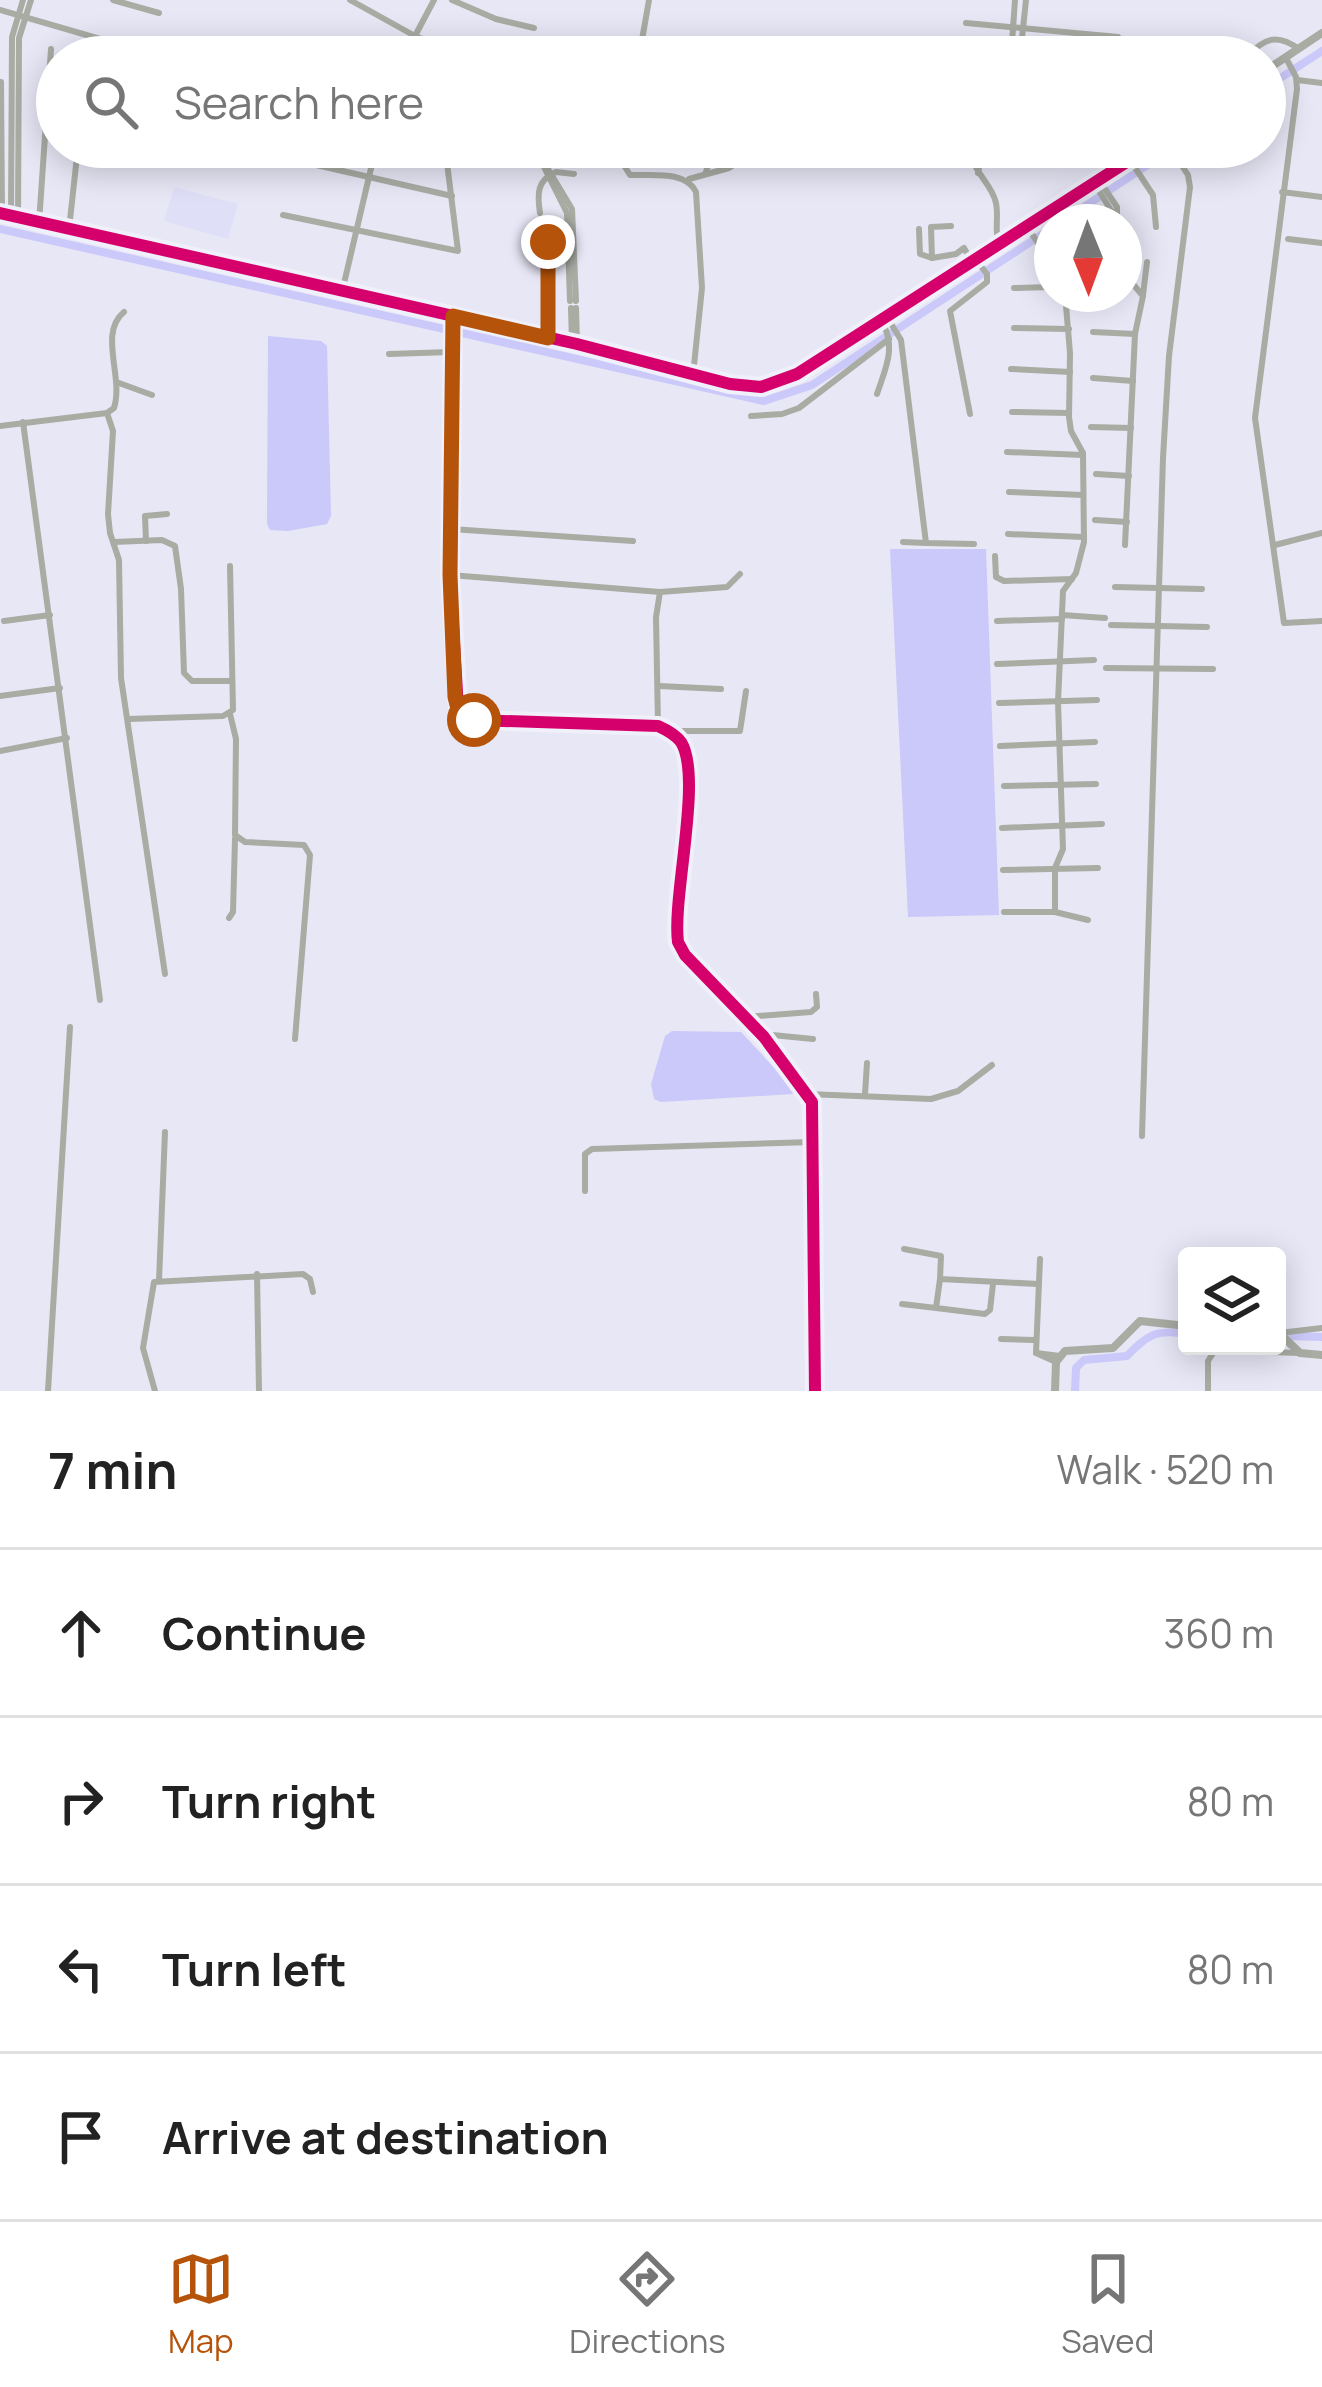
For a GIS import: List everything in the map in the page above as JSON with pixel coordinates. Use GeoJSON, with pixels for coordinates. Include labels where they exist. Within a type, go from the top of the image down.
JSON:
{"type":"FeatureCollection","features":[{"type":"Feature","properties":{"kind":"street"},"geometry":{"type":"LineString","coordinates":[[8,215],[16,59],[27,0]]}},
{"type":"Feature","properties":{"kind":"street"},"geometry":{"type":"LineString","coordinates":[[113,0],[158,13]]}},
{"type":"Feature","properties":{"kind":"street"},"geometry":{"type":"LineString","coordinates":[[350,0],[415,36],[434,0]]}},
{"type":"Feature","properties":{"kind":"street"},"geometry":{"type":"LineString","coordinates":[[452,0],[496,19],[534,28]]}},
{"type":"Feature","properties":{"kind":"street"},"geometry":{"type":"LineString","coordinates":[[642,36],[649,0]]}},
{"type":"Feature","properties":{"kind":"street"},"geometry":{"type":"LineString","coordinates":[[1014,36],[1015,0]]}},
{"type":"Feature","properties":{"kind":"street"},"geometry":{"type":"LineString","coordinates":[[1022,36],[1026,0]]}},
{"type":"Feature","properties":{"kind":"street"},"geometry":{"type":"LineString","coordinates":[[0,10],[90,36]]}},
{"type":"Feature","properties":{"kind":"street"},"geometry":{"type":"LineString","coordinates":[[966,23],[1108,36]]}},
{"type":"Feature","properties":{"kind":"street"},"geometry":{"type":"LineString","coordinates":[[1286,162],[1297,78],[1287,60],[1322,33]]}},
{"type":"Feature","properties":{"kind":"street"},"geometry":{"type":"LineString","coordinates":[[1286,40],[1299,49]]}},
{"type":"Feature","properties":{"kind":"street"},"geometry":{"type":"LineString","coordinates":[[1297,78],[1322,83]]}},
{"type":"Feature","properties":{"kind":"street"},"geometry":{"type":"LineString","coordinates":[[1,82],[8,215]]}},
{"type":"Feature","properties":{"kind":"street"},"geometry":{"type":"LineString","coordinates":[[38,223],[42,168]]}},
{"type":"Feature","properties":{"kind":"street"},"geometry":{"type":"LineString","coordinates":[[69,230],[76,168]]}},
{"type":"Feature","properties":{"kind":"street"},"geometry":{"type":"LineString","coordinates":[[330,168],[452,196]]}},
{"type":"Feature","properties":{"kind":"street"},"geometry":{"type":"LineString","coordinates":[[342,292],[371,168]]}},
{"type":"Feature","properties":{"kind":"street"},"geometry":{"type":"LineString","coordinates":[[284,215],[458,251],[448,168]]}},
{"type":"Feature","properties":{"kind":"street"},"geometry":{"type":"LineString","coordinates":[[545,168],[567,213],[574,344]]}},
{"type":"Feature","properties":{"kind":"street"},"geometry":{"type":"LineString","coordinates":[[627,168],[630,175],[687,180],[729,168]]}},
{"type":"Feature","properties":{"kind":"street"},"geometry":{"type":"LineString","coordinates":[[706,175],[708,168]]}},
{"type":"Feature","properties":{"kind":"street"},"geometry":{"type":"LineString","coordinates":[[975,168],[996,201],[999,245]]}},
{"type":"Feature","properties":{"kind":"street"},"geometry":{"type":"LineString","coordinates":[[978,173],[979,168]]}},
{"type":"Feature","properties":{"kind":"street"},"geometry":{"type":"LineString","coordinates":[[8,215],[745,386],[782,381],[885,321],[1122,168]]}},
{"type":"Feature","properties":{"kind":"street"},"geometry":{"type":"LineString","coordinates":[[1136,168],[1153,195],[1156,227]]}},
{"type":"Feature","properties":{"kind":"street"},"geometry":{"type":"LineString","coordinates":[[1142,1136],[1169,356],[1190,187],[1182,168]]}},
{"type":"Feature","properties":{"kind":"street"},"geometry":{"type":"LineString","coordinates":[[1285,168],[1255,418],[1284,623],[1322,621]]}},
{"type":"Feature","properties":{"kind":"street"},"geometry":{"type":"LineString","coordinates":[[540,213],[538,190],[549,175],[574,173]]}},
{"type":"Feature","properties":{"kind":"street"},"geometry":{"type":"LineString","coordinates":[[687,180],[696,192],[702,288],[693,375]]}},
{"type":"Feature","properties":{"kind":"street"},"geometry":{"type":"LineString","coordinates":[[1098,184],[1110,204]]}},
{"type":"Feature","properties":{"kind":"street"},"geometry":{"type":"LineString","coordinates":[[1282,192],[1322,197]]}},
{"type":"Feature","properties":{"kind":"street"},"geometry":{"type":"LineString","coordinates":[[932,258],[931,227],[951,226]]}},
{"type":"Feature","properties":{"kind":"street"},"geometry":{"type":"LineString","coordinates":[[919,229],[920,254],[932,258],[964,248],[987,274],[984,286],[950,311],[970,414]]}},
{"type":"Feature","properties":{"kind":"street"},"geometry":{"type":"LineString","coordinates":[[1028,229],[1034,238]]}},
{"type":"Feature","properties":{"kind":"street"},"geometry":{"type":"LineString","coordinates":[[1288,239],[1322,243]]}},
{"type":"Feature","properties":{"kind":"street"},"geometry":{"type":"LineString","coordinates":[[548,242],[548,338]]}},
{"type":"Feature","properties":{"kind":"street"},"geometry":{"type":"LineString","coordinates":[[1125,545],[1136,334],[1147,262]]}},
{"type":"Feature","properties":{"kind":"street"},"geometry":{"type":"LineString","coordinates":[[1014,288],[1034,287]]}},
{"type":"Feature","properties":{"kind":"street"},"geometry":{"type":"LineString","coordinates":[[0,426],[107,413],[116,404],[119,383],[111,332],[124,312]]}},
{"type":"Feature","properties":{"kind":"street"},"geometry":{"type":"LineString","coordinates":[[1055,912],[1055,868],[1063,849],[1058,701],[1063,591],[1082,557],[1084,537],[1083,455],[1071,431],[1069,413],[1067,312]]}},
{"type":"Feature","properties":{"kind":"street"},"geometry":{"type":"LineString","coordinates":[[453,320],[450,575],[458,709],[467,718],[658,726],[680,741],[687,759],[687,818],[678,942],[761,1034],[812,1102],[814,1391]]}},
{"type":"Feature","properties":{"kind":"street"},"geometry":{"type":"LineString","coordinates":[[885,321],[893,336],[926,543]]}},
{"type":"Feature","properties":{"kind":"street"},"geometry":{"type":"LineString","coordinates":[[1014,328],[1069,329]]}},
{"type":"Feature","properties":{"kind":"street"},"geometry":{"type":"LineString","coordinates":[[1093,332],[1136,334]]}},
{"type":"Feature","properties":{"kind":"street"},"geometry":{"type":"LineString","coordinates":[[877,394],[893,336]]}},
{"type":"Feature","properties":{"kind":"street"},"geometry":{"type":"LineString","coordinates":[[751,416],[799,408],[893,336]]}},
{"type":"Feature","properties":{"kind":"street"},"geometry":{"type":"LineString","coordinates":[[389,354],[453,347]]}},
{"type":"Feature","properties":{"kind":"street"},"geometry":{"type":"LineString","coordinates":[[1011,369],[1070,372]]}},
{"type":"Feature","properties":{"kind":"street"},"geometry":{"type":"LineString","coordinates":[[1093,378],[1133,381]]}},
{"type":"Feature","properties":{"kind":"street"},"geometry":{"type":"LineString","coordinates":[[119,383],[152,395]]}},
{"type":"Feature","properties":{"kind":"street"},"geometry":{"type":"LineString","coordinates":[[1012,412],[1069,413]]}},
{"type":"Feature","properties":{"kind":"street"},"geometry":{"type":"LineString","coordinates":[[107,413],[112,431],[108,514],[119,560],[121,678],[165,974]]}},
{"type":"Feature","properties":{"kind":"street"},"geometry":{"type":"LineString","coordinates":[[23,422],[100,1000]]}},
{"type":"Feature","properties":{"kind":"street"},"geometry":{"type":"LineString","coordinates":[[1091,427],[1131,428]]}},
{"type":"Feature","properties":{"kind":"street"},"geometry":{"type":"LineString","coordinates":[[1007,452],[1083,455]]}},
{"type":"Feature","properties":{"kind":"street"},"geometry":{"type":"LineString","coordinates":[[1096,474],[1129,476]]}},
{"type":"Feature","properties":{"kind":"street"},"geometry":{"type":"LineString","coordinates":[[1009,492],[1083,495]]}},
{"type":"Feature","properties":{"kind":"street"},"geometry":{"type":"LineString","coordinates":[[146,541],[145,517],[167,514]]}},
{"type":"Feature","properties":{"kind":"street"},"geometry":{"type":"LineString","coordinates":[[1095,520],[1127,522]]}},
{"type":"Feature","properties":{"kind":"street"},"geometry":{"type":"LineString","coordinates":[[450,529],[633,541]]}},
{"type":"Feature","properties":{"kind":"street"},"geometry":{"type":"LineString","coordinates":[[1275,545],[1322,533]]}},
{"type":"Feature","properties":{"kind":"street"},"geometry":{"type":"LineString","coordinates":[[1008,534],[1084,537]]}},
{"type":"Feature","properties":{"kind":"street"},"geometry":{"type":"LineString","coordinates":[[114,542],[162,540],[175,546],[188,679],[232,681]]}},
{"type":"Feature","properties":{"kind":"street"},"geometry":{"type":"LineString","coordinates":[[903,542],[974,544]]}},
{"type":"Feature","properties":{"kind":"street"},"geometry":{"type":"LineString","coordinates":[[995,556],[997,577],[1004,581],[1072,579]]}},
{"type":"Feature","properties":{"kind":"street"},"geometry":{"type":"LineString","coordinates":[[229,918],[233,913],[236,739],[230,714],[230,566]]}},
{"type":"Feature","properties":{"kind":"street"},"geometry":{"type":"LineString","coordinates":[[450,575],[660,592],[728,586],[740,574]]}},
{"type":"Feature","properties":{"kind":"street"},"geometry":{"type":"LineString","coordinates":[[1115,587],[1202,589]]}},
{"type":"Feature","properties":{"kind":"street"},"geometry":{"type":"LineString","coordinates":[[658,726],[656,617],[660,592]]}},
{"type":"Feature","properties":{"kind":"street"},"geometry":{"type":"LineString","coordinates":[[4,621],[50,615]]}},
{"type":"Feature","properties":{"kind":"street"},"geometry":{"type":"LineString","coordinates":[[997,621],[1062,617],[1207,627]]}},
{"type":"Feature","properties":{"kind":"street"},"geometry":{"type":"LineString","coordinates":[[997,664],[1094,660]]}},
{"type":"Feature","properties":{"kind":"street"},"geometry":{"type":"LineString","coordinates":[[1106,668],[1213,669]]}},
{"type":"Feature","properties":{"kind":"street"},"geometry":{"type":"LineString","coordinates":[[658,686],[722,689]]}},
{"type":"Feature","properties":{"kind":"street"},"geometry":{"type":"LineString","coordinates":[[0,696],[60,688]]}},
{"type":"Feature","properties":{"kind":"street"},"geometry":{"type":"LineString","coordinates":[[670,732],[740,731],[746,691]]}},
{"type":"Feature","properties":{"kind":"street"},"geometry":{"type":"LineString","coordinates":[[999,703],[1097,700]]}},
{"type":"Feature","properties":{"kind":"street"},"geometry":{"type":"LineString","coordinates":[[128,719],[230,714]]}},
{"type":"Feature","properties":{"kind":"street"},"geometry":{"type":"LineString","coordinates":[[0,751],[67,738]]}},
{"type":"Feature","properties":{"kind":"street"},"geometry":{"type":"LineString","coordinates":[[1000,746],[1095,742]]}},
{"type":"Feature","properties":{"kind":"street"},"geometry":{"type":"LineString","coordinates":[[1004,786],[1096,784]]}},
{"type":"Feature","properties":{"kind":"street"},"geometry":{"type":"LineString","coordinates":[[1002,828],[1102,824]]}},
{"type":"Feature","properties":{"kind":"street"},"geometry":{"type":"LineString","coordinates":[[235,835],[245,842],[308,848],[295,1039]]}},
{"type":"Feature","properties":{"kind":"street"},"geometry":{"type":"LineString","coordinates":[[1003,870],[1098,868]]}},
{"type":"Feature","properties":{"kind":"street"},"geometry":{"type":"LineString","coordinates":[[1004,912],[1055,912],[1088,920]]}},
{"type":"Feature","properties":{"kind":"street"},"geometry":{"type":"LineString","coordinates":[[745,1017],[811,1012],[817,1007],[816,994]]}},
{"type":"Feature","properties":{"kind":"street"},"geometry":{"type":"LineString","coordinates":[[48,1391],[70,1027]]}},
{"type":"Feature","properties":{"kind":"street"},"geometry":{"type":"LineString","coordinates":[[761,1034],[813,1039]]}},
{"type":"Feature","properties":{"kind":"street"},"geometry":{"type":"LineString","coordinates":[[865,1094],[867,1063]]}},
{"type":"Feature","properties":{"kind":"street"},"geometry":{"type":"LineString","coordinates":[[807,1094],[940,1098],[958,1091],[992,1065]]}},
{"type":"Feature","properties":{"kind":"street"},"geometry":{"type":"LineString","coordinates":[[158,1281],[165,1132]]}},
{"type":"Feature","properties":{"kind":"street"},"geometry":{"type":"LineString","coordinates":[[585,1191],[585,1154],[592,1149],[814,1142]]}},
{"type":"Feature","properties":{"kind":"street"},"geometry":{"type":"LineString","coordinates":[[904,1249],[941,1256],[936,1308]]}},
{"type":"Feature","properties":{"kind":"street"},"geometry":{"type":"LineString","coordinates":[[1040,1259],[1036,1353],[1058,1359]]}},
{"type":"Feature","properties":{"kind":"street"},"geometry":{"type":"LineString","coordinates":[[257,1274],[259,1391]]}},
{"type":"Feature","properties":{"kind":"street"},"geometry":{"type":"LineString","coordinates":[[155,1391],[143,1348],[151,1286],[158,1281],[303,1274],[310,1279],[313,1292]]}},
{"type":"Feature","properties":{"kind":"street"},"geometry":{"type":"LineString","coordinates":[[940,1279],[1038,1284]]}},
{"type":"Feature","properties":{"kind":"street"},"geometry":{"type":"LineString","coordinates":[[902,1304],[985,1314],[990,1310],[993,1283]]}},
{"type":"Feature","properties":{"kind":"street"},"geometry":{"type":"LineString","coordinates":[[1054,1391],[1058,1359],[1072,1349],[1113,1348],[1140,1321],[1178,1325]]}},
{"type":"Feature","properties":{"kind":"street"},"geometry":{"type":"LineString","coordinates":[[1286,1334],[1322,1328]]}},
{"type":"Feature","properties":{"kind":"street"},"geometry":{"type":"LineString","coordinates":[[1001,1339],[1034,1340]]}},
{"type":"Feature","properties":{"kind":"street"},"geometry":{"type":"LineString","coordinates":[[1286,1340],[1300,1353]]}},
{"type":"Feature","properties":{"kind":"street"},"geometry":{"type":"LineString","coordinates":[[1208,1391],[1208,1361],[1215,1350],[1322,1355]]}},
{"type":"Feature","properties":{"kind":"shaded area"},"geometry":{"type":"Polygon","coordinates":[[[174,187],[238,204],[228,239],[164,221],[174,187]]]}},
{"type":"Feature","properties":{"kind":"water"},"geometry":{"type":"Polygon","coordinates":[[[268,336],[321,341],[327,346],[331,516],[327,524],[288,531],[270,530],[267,524],[268,336]]]}},
{"type":"Feature","properties":{"kind":"water"},"geometry":{"type":"Polygon","coordinates":[[[890,549],[986,549],[999,915],[908,917],[890,549]]]}},
{"type":"Feature","properties":{"kind":"water"},"geometry":{"type":"Polygon","coordinates":[[[672,1031],[741,1032],[791,1086],[793,1094],[654,1099],[651,1084],[665,1036],[672,1031]]]}},
{"type":"Feature","properties":{"kind":"waterway"},"geometry":{"type":"LineString","coordinates":[[1286,74],[1322,51]]}},
{"type":"Feature","properties":{"kind":"waterway"},"geometry":{"type":"LineString","coordinates":[[1088,204],[1143,168]]}},
{"type":"Feature","properties":{"kind":"waterway"},"geometry":{"type":"LineString","coordinates":[[0,229],[764,401],[812,385],[1034,240]]}},
{"type":"Feature","properties":{"kind":"waterway"},"geometry":{"type":"LineString","coordinates":[[1075,1391],[1076,1368],[1084,1360],[1127,1356],[1147,1338],[1178,1333]]}},
{"type":"Feature","properties":{"kind":"waterway"},"geometry":{"type":"LineString","coordinates":[[1286,1336],[1322,1337]]}},
{"type":"Feature","properties":{"kind":"cycle path"},"geometry":{"type":"LineString","coordinates":[[0,213],[577,344],[730,384],[761,387],[797,374],[1117,168]]}},
{"type":"Feature","properties":{"kind":"cycle path"},"geometry":{"type":"LineString","coordinates":[[453,316],[450,575],[458,709],[474,720],[658,726],[681,742],[689,782],[678,942],[764,1037],[812,1102],[815,1391]]}},
{"type":"Feature","properties":{"kind":"route"},"geometry":{"type":"LineString","coordinates":[[474,720],[458,709],[455,697],[450,575],[453,316],[548,338],[548,242]]}}]}
